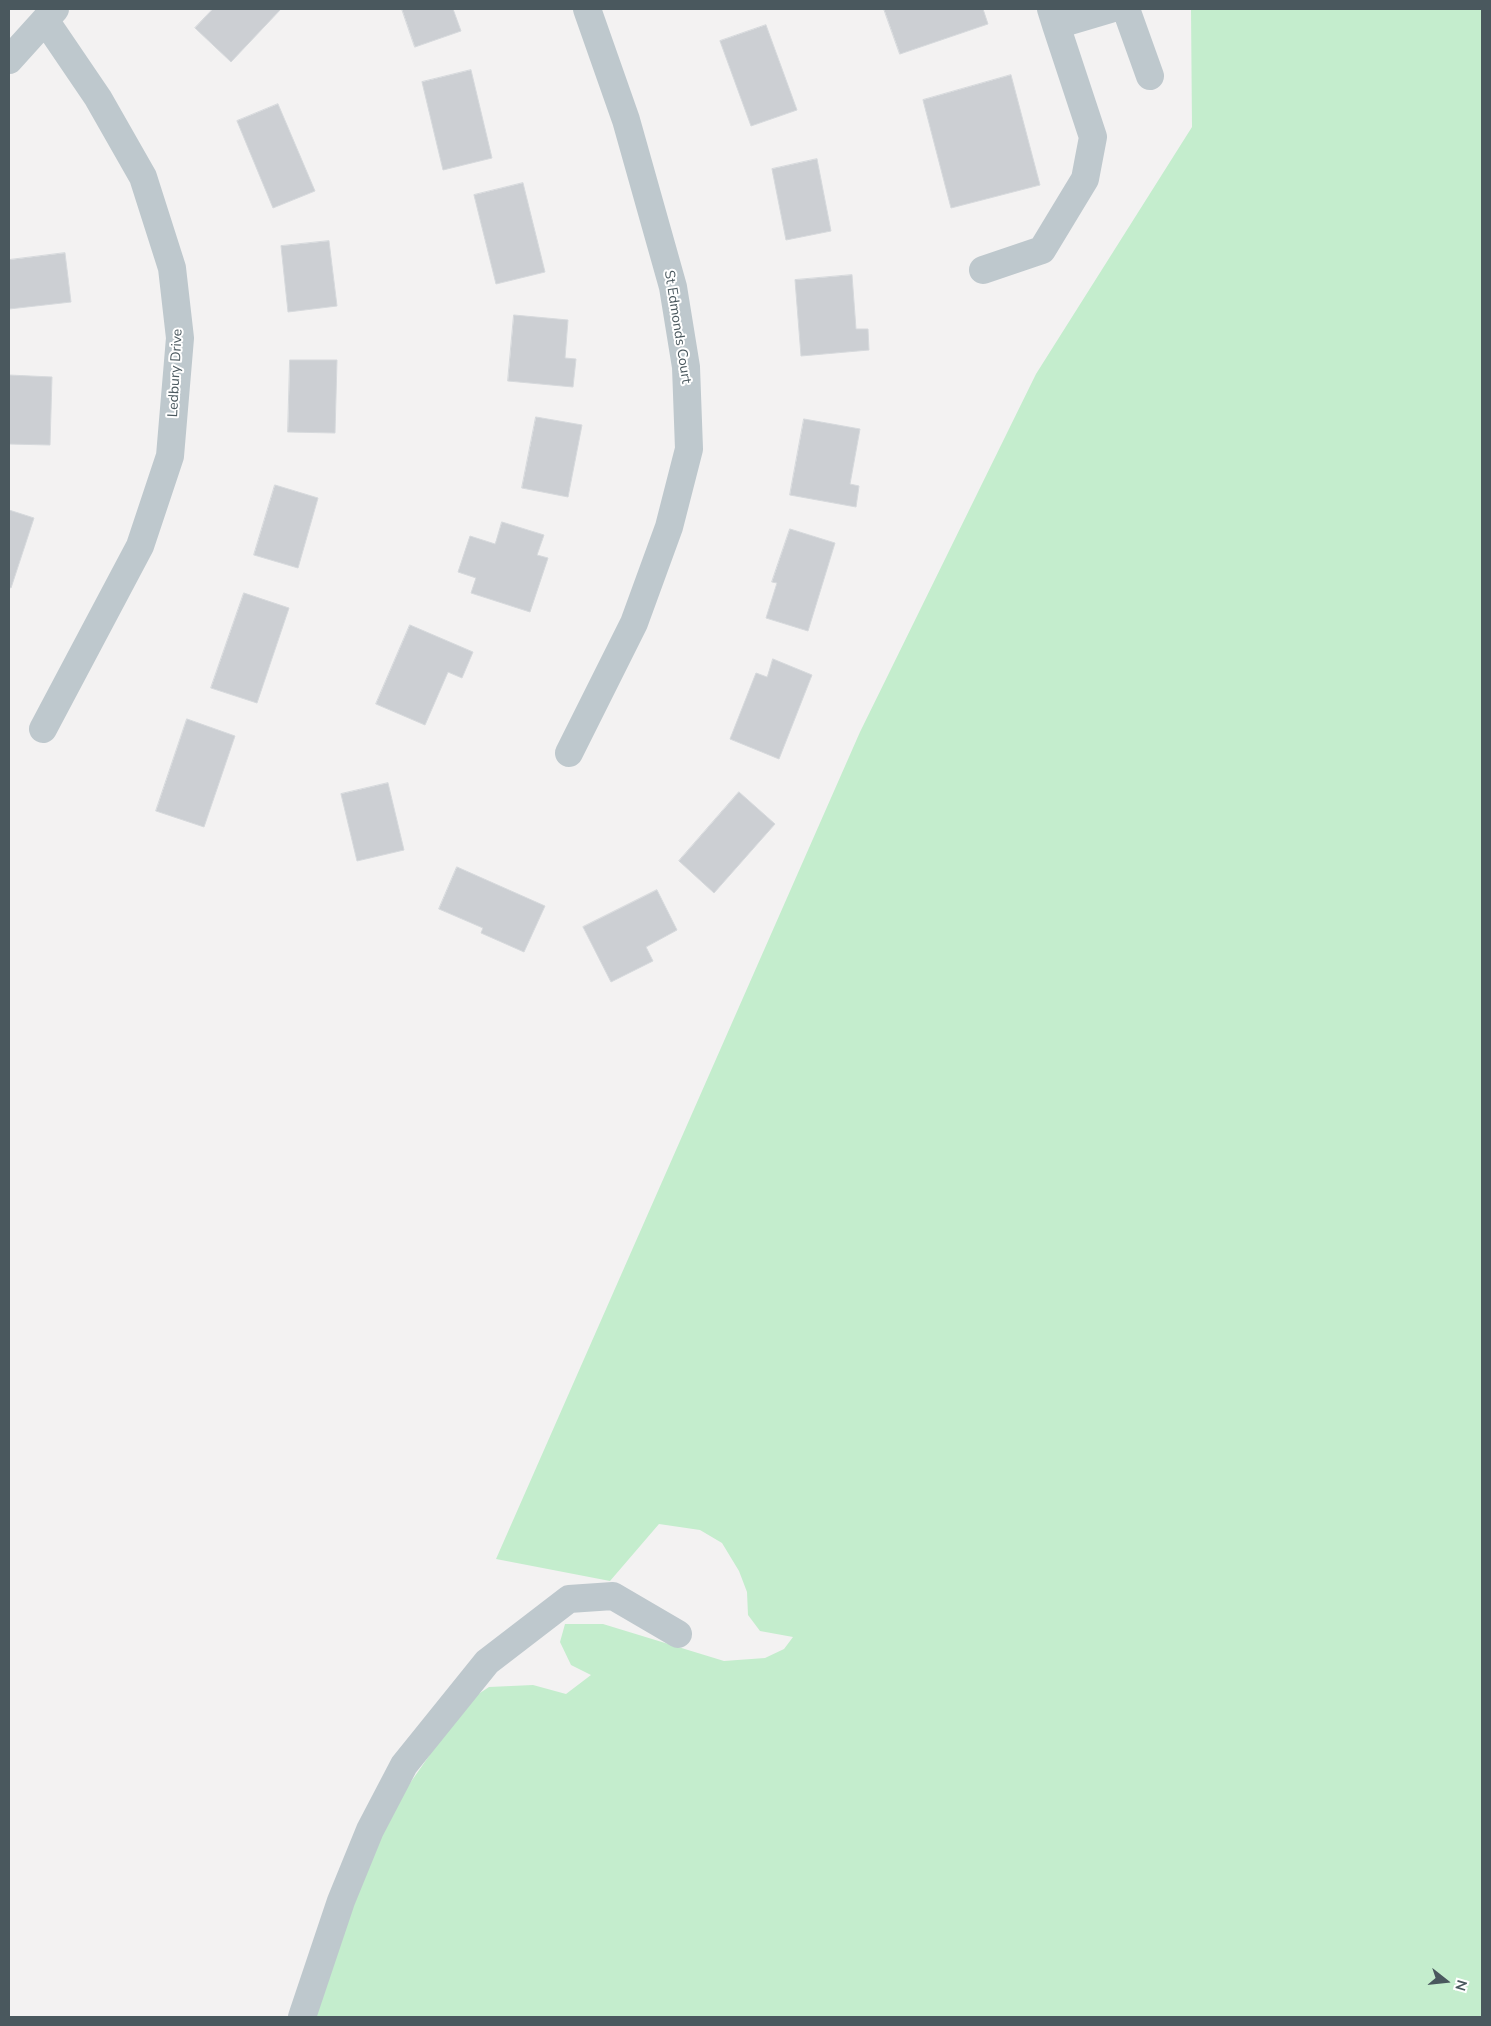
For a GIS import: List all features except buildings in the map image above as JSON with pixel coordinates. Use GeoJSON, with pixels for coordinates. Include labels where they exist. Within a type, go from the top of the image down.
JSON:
{"type":"FeatureCollection","features":[{"type":"Feature","properties":{"kind":"street","name":"St Edmonds Court"},"geometry":{"type":"LineString","coordinates":[[569,752],[634,623],[669,528],[689,449],[686,367],[673,287],[626,120],[588,9]]}},
{"type":"Feature","properties":{"kind":"street"},"geometry":{"type":"LineString","coordinates":[[983,270],[1042,250],[1086,179],[1093,137],[1054,17],[1110,9]]}},
{"type":"Feature","properties":{"kind":"street"},"geometry":{"type":"LineString","coordinates":[[1126,9],[1150,76]]}},
{"type":"Feature","properties":{"kind":"street"},"geometry":{"type":"LineString","coordinates":[[9,60],[50,15]]}},
{"type":"Feature","properties":{"kind":"street","name":"Ledbury Drive"},"geometry":{"type":"LineString","coordinates":[[43,729],[140,546],[170,456],[180,338],[172,268],[143,177],[50,15]]}},
{"type":"Feature","properties":{"kind":"street"},"geometry":{"type":"LineString","coordinates":[[302,2017],[341,1901],[370,1830],[404,1766],[487,1662],[569,1599],[613,1596],[678,1634]]}},
{"type":"Feature","properties":{"kind":"green space"},"geometry":{"type":"Polygon","coordinates":[[[1191,9],[1482,9],[1482,2017],[308,2017],[348,1904],[401,1796],[429,1756],[442,1732],[465,1703],[489,1687],[533,1685],[566,1694],[591,1675],[571,1665],[560,1642],[565,1624],[603,1624],[724,1661],[765,1658],[784,1649],[793,1637],[760,1631],[748,1615],[747,1592],[739,1571],[722,1543],[700,1530],[659,1524],[610,1581],[496,1559],[860,732],[1036,374],[1192,127],[1191,9]]]}}]}
